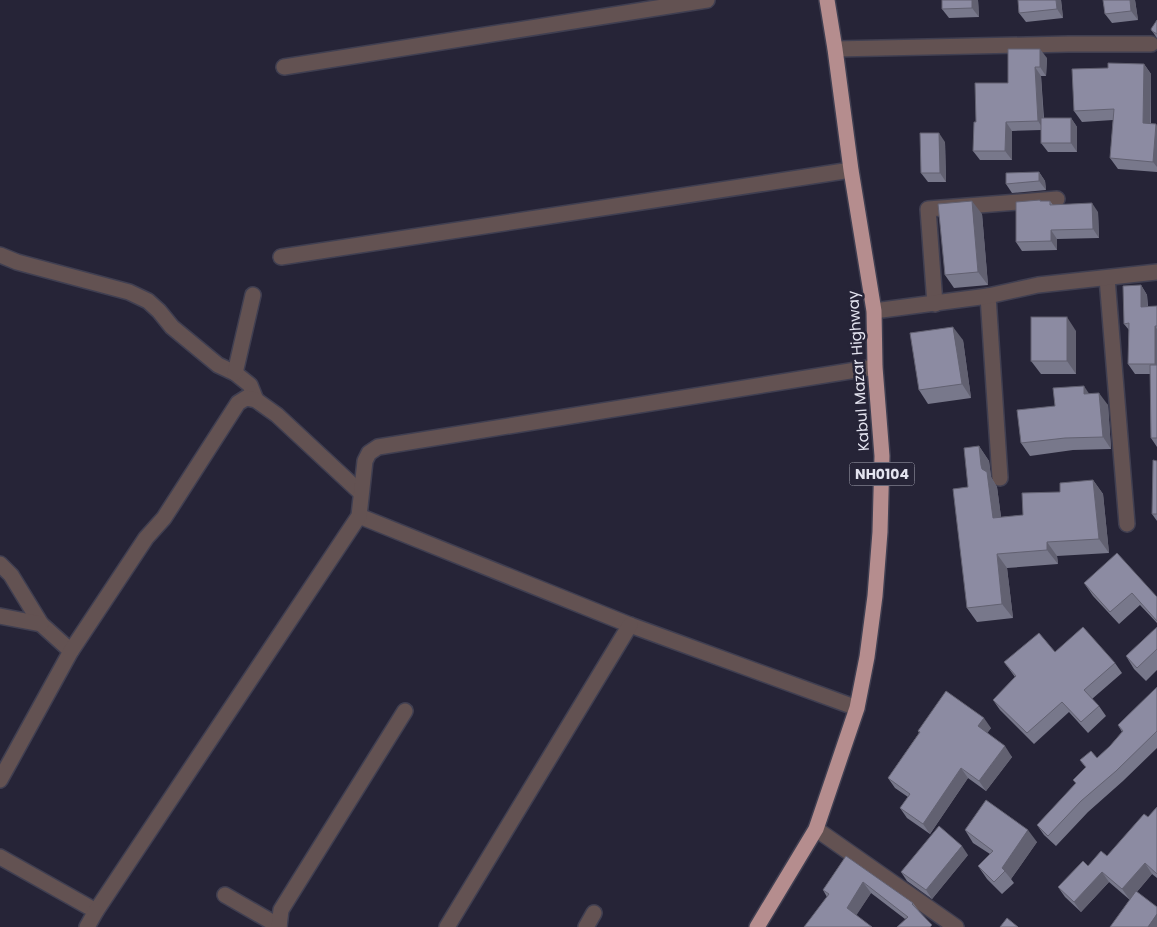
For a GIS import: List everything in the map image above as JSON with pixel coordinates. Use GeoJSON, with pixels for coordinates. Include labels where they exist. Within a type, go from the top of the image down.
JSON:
{"type":"FeatureCollection","features":[{"type":"Feature","properties":{"kind":"highway","name":"Kabul Mazar Highway"},"geometry":{"type":"LineString","coordinates":[[757,927],[816,829],[857,708],[867,657],[875,596],[880,532],[882,456],[875,367],[874,311],[851,170],[827,0]]}},
{"type":"Feature","properties":{"kind":"street"},"geometry":{"type":"LineString","coordinates":[[284,67],[707,0]]}},
{"type":"Feature","properties":{"kind":"street"},"geometry":{"type":"LineString","coordinates":[[835,49],[1151,44]]}},
{"type":"Feature","properties":{"kind":"street"},"geometry":{"type":"LineString","coordinates":[[281,257],[851,170]]}},
{"type":"Feature","properties":{"kind":"street"},"geometry":{"type":"LineString","coordinates":[[935,304],[928,209],[1058,199]]}},
{"type":"Feature","properties":{"kind":"street"},"geometry":{"type":"LineString","coordinates":[[0,255],[17,262],[130,292],[148,301],[172,327],[218,365],[235,373],[250,385],[256,400]]}},
{"type":"Feature","properties":{"kind":"street"},"geometry":{"type":"LineString","coordinates":[[874,311],[988,296],[1038,285],[1157,272]]}},
{"type":"Feature","properties":{"kind":"street"},"geometry":{"type":"LineString","coordinates":[[1107,278],[1127,524]]}},
{"type":"Feature","properties":{"kind":"street"},"geometry":{"type":"LineString","coordinates":[[235,373],[253,295]]}},
{"type":"Feature","properties":{"kind":"street"},"geometry":{"type":"LineString","coordinates":[[988,296],[1000,478]]}},
{"type":"Feature","properties":{"kind":"street"},"geometry":{"type":"LineString","coordinates":[[87,927],[359,516],[365,461],[369,453],[378,447],[875,367]]}},
{"type":"Feature","properties":{"kind":"street"},"geometry":{"type":"LineString","coordinates":[[0,780],[71,651],[146,538],[164,518],[238,403],[246,398],[256,400],[277,415],[361,493]]}},
{"type":"Feature","properties":{"kind":"street"},"geometry":{"type":"LineString","coordinates":[[359,516],[630,625],[857,708]]}},
{"type":"Feature","properties":{"kind":"street"},"geometry":{"type":"LineString","coordinates":[[0,564],[10,575],[41,624],[71,651]]}},
{"type":"Feature","properties":{"kind":"street"},"geometry":{"type":"LineString","coordinates":[[0,616],[41,624]]}},
{"type":"Feature","properties":{"kind":"street"},"geometry":{"type":"LineString","coordinates":[[447,927],[630,625]]}},
{"type":"Feature","properties":{"kind":"street"},"geometry":{"type":"LineString","coordinates":[[225,895],[279,927],[282,910],[404,711]]}},
{"type":"Feature","properties":{"kind":"street"},"geometry":{"type":"LineString","coordinates":[[816,829],[956,927]]}},
{"type":"Feature","properties":{"kind":"street"},"geometry":{"type":"LineString","coordinates":[[0,857],[96,911]]}},
{"type":"Feature","properties":{"kind":"street"},"geometry":{"type":"LineString","coordinates":[[586,927],[594,913]]}},
{"type":"Feature","properties":{"kind":"building"},"geometry":{"type":"Polygon","coordinates":[[[942,0],[972,0],[972,8],[942,9],[942,0]]]}},
{"type":"Feature","properties":{"kind":"building"},"geometry":{"type":"Polygon","coordinates":[[[1018,0],[1056,0],[1057,9],[1019,13],[1018,0]]]}},
{"type":"Feature","properties":{"kind":"building"},"geometry":{"type":"Polygon","coordinates":[[[1103,0],[1130,0],[1131,11],[1105,14],[1103,0]]]}},
{"type":"Feature","properties":{"kind":"building"},"geometry":{"type":"Polygon","coordinates":[[[1157,20],[1157,34],[1151,29],[1157,20]]]}},
{"type":"Feature","properties":{"kind":"building"},"geometry":{"type":"Polygon","coordinates":[[[1008,49],[1040,49],[1040,67],[1035,67],[1038,121],[1006,122],[1005,151],[973,151],[974,122],[976,122],[975,83],[1008,83],[1008,49]]]}},
{"type":"Feature","properties":{"kind":"building"},"geometry":{"type":"Polygon","coordinates":[[[1108,63],[1144,64],[1143,123],[1156,124],[1153,162],[1110,158],[1114,109],[1074,111],[1072,69],[1108,68],[1108,63]]]}},
{"type":"Feature","properties":{"kind":"building"},"geometry":{"type":"Polygon","coordinates":[[[1041,118],[1071,118],[1071,143],[1041,143],[1041,118]]]}},
{"type":"Feature","properties":{"kind":"building"},"geometry":{"type":"Polygon","coordinates":[[[920,133],[939,133],[940,173],[921,173],[920,133]]]}},
{"type":"Feature","properties":{"kind":"building"},"geometry":{"type":"Polygon","coordinates":[[[1039,172],[1039,181],[1006,184],[1006,173],[1039,172]]]}},
{"type":"Feature","properties":{"kind":"building"},"geometry":{"type":"Polygon","coordinates":[[[972,201],[978,272],[945,275],[938,204],[972,201]]]}},
{"type":"Feature","properties":{"kind":"building"},"geometry":{"type":"Polygon","coordinates":[[[1050,201],[1050,205],[1092,203],[1093,229],[1051,230],[1051,241],[1016,242],[1016,202],[1050,201]]]}},
{"type":"Feature","properties":{"kind":"building"},"geometry":{"type":"Polygon","coordinates":[[[1141,285],[1141,307],[1157,306],[1155,364],[1128,364],[1129,323],[1124,324],[1123,286],[1141,285]]]}},
{"type":"Feature","properties":{"kind":"building"},"geometry":{"type":"Polygon","coordinates":[[[1031,317],[1067,317],[1067,361],[1031,361],[1031,317]]]}},
{"type":"Feature","properties":{"kind":"building"},"geometry":{"type":"Polygon","coordinates":[[[953,327],[962,384],[919,390],[910,333],[953,327]]]}},
{"type":"Feature","properties":{"kind":"building"},"geometry":{"type":"Polygon","coordinates":[[[1150,365],[1157,365],[1157,438],[1151,438],[1150,365]]]}},
{"type":"Feature","properties":{"kind":"building"},"geometry":{"type":"Polygon","coordinates":[[[1084,386],[1084,394],[1099,393],[1103,437],[1065,438],[1021,443],[1017,410],[1055,406],[1053,388],[1084,386]]]}},
{"type":"Feature","properties":{"kind":"building"},"geometry":{"type":"Polygon","coordinates":[[[979,446],[982,469],[987,472],[993,518],[1023,515],[1022,493],[1060,492],[1060,483],[1093,480],[1099,539],[1047,542],[1047,550],[997,554],[1002,604],[967,608],[953,489],[968,487],[964,448],[979,446]]]}},
{"type":"Feature","properties":{"kind":"building"},"geometry":{"type":"Polygon","coordinates":[[[1153,460],[1157,461],[1157,514],[1152,514],[1153,460]]]}},
{"type":"Feature","properties":{"kind":"building"},"geometry":{"type":"Polygon","coordinates":[[[1117,553],[1157,597],[1157,621],[1132,593],[1110,612],[1084,583],[1117,553]]]}},
{"type":"Feature","properties":{"kind":"building"},"geometry":{"type":"Polygon","coordinates":[[[1083,627],[1115,663],[1084,690],[1099,706],[1081,722],[1062,702],[1027,733],[993,700],[1016,676],[1004,662],[1039,633],[1055,652],[1083,627]]]}},
{"type":"Feature","properties":{"kind":"building"},"geometry":{"type":"Polygon","coordinates":[[[1157,627],[1157,649],[1137,668],[1126,656],[1157,627]]]}},
{"type":"Feature","properties":{"kind":"building"},"geometry":{"type":"Polygon","coordinates":[[[1157,687],[1157,731],[1116,771],[1081,801],[1048,836],[1037,825],[1076,783],[1073,780],[1086,767],[1080,760],[1091,751],[1097,758],[1110,746],[1123,731],[1118,725],[1157,687]]]}},
{"type":"Feature","properties":{"kind":"building"},"geometry":{"type":"Polygon","coordinates":[[[946,691],[984,718],[978,726],[1005,746],[979,781],[961,768],[923,824],[900,808],[910,794],[888,778],[946,691]]]}},
{"type":"Feature","properties":{"kind":"building"},"geometry":{"type":"Polygon","coordinates":[[[986,800],[1028,830],[1002,868],[1005,871],[994,882],[978,866],[993,851],[965,830],[986,800]]]}},
{"type":"Feature","properties":{"kind":"building"},"geometry":{"type":"Polygon","coordinates":[[[1157,807],[1157,874],[1145,863],[1122,889],[1102,872],[1074,902],[1058,887],[1083,861],[1088,866],[1101,851],[1107,856],[1144,814],[1148,817],[1157,807]]]}},
{"type":"Feature","properties":{"kind":"building"},"geometry":{"type":"Polygon","coordinates":[[[939,826],[962,846],[926,890],[901,872],[939,826]]]}},
{"type":"Feature","properties":{"kind":"building"},"geometry":{"type":"Polygon","coordinates":[[[846,856],[913,903],[932,925],[930,927],[897,927],[908,917],[863,882],[847,908],[872,927],[804,927],[829,894],[823,890],[846,856]]]}},
{"type":"Feature","properties":{"kind":"building"},"geometry":{"type":"Polygon","coordinates":[[[1136,891],[1157,907],[1157,914],[1148,927],[1110,927],[1136,891]]]}},
{"type":"Feature","properties":{"kind":"building"},"geometry":{"type":"Polygon","coordinates":[[[1007,918],[1018,927],[1000,927],[1007,918]]]}}]}
